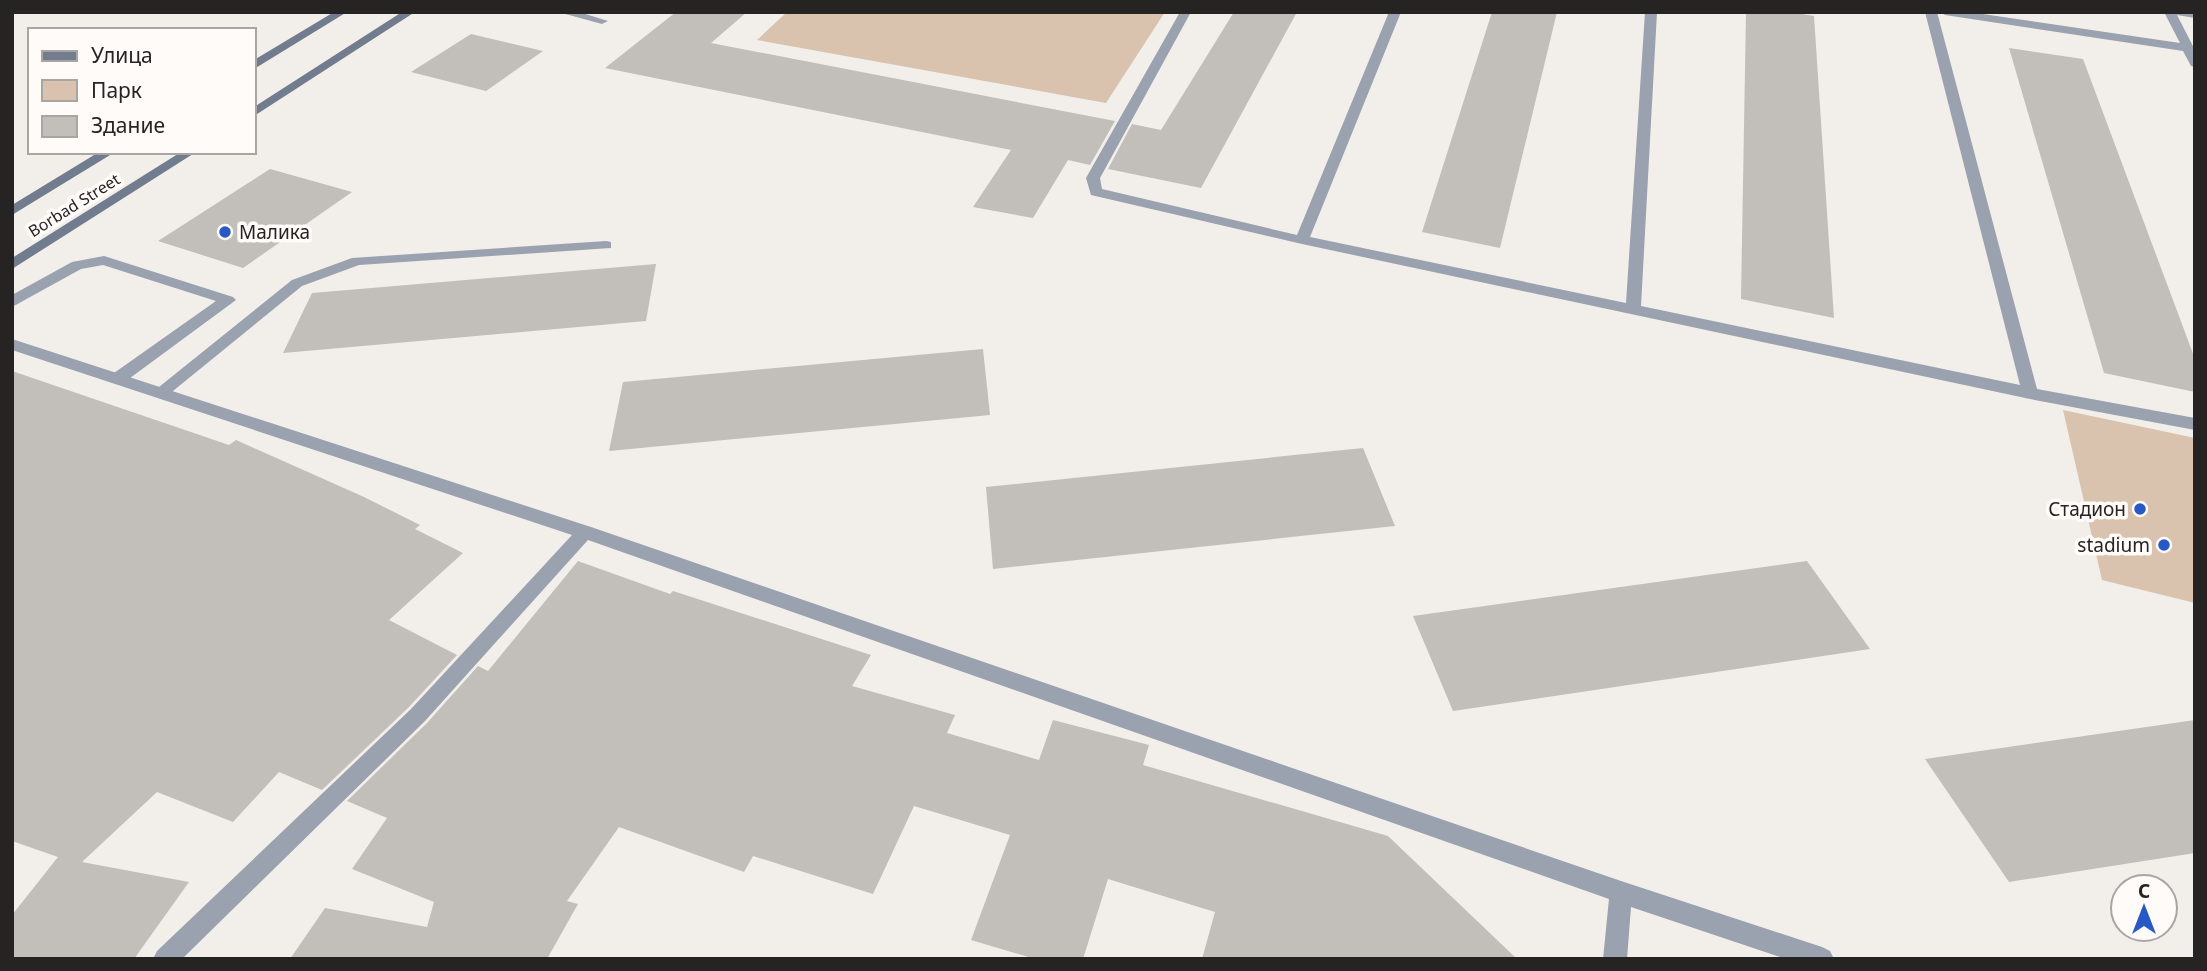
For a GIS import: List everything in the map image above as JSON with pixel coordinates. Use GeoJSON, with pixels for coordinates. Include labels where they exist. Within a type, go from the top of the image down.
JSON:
{"type":"FeatureCollection","features":[{"type":"Feature","properties":{"kind":"main road"},"geometry":{"type":"LineString","coordinates":[[256,64],[342,12]]}},
{"type":"Feature","properties":{"kind":"main road"},"geometry":{"type":"LineString","coordinates":[[256,111],[410,12]]}},
{"type":"Feature","properties":{"kind":"main road","name":"Borbad Street"},"geometry":{"type":"LineString","coordinates":[[12,211],[106,154]]}},
{"type":"Feature","properties":{"kind":"main road","name":"Borbad Street"},"geometry":{"type":"LineString","coordinates":[[12,265],[187,154]]}},
{"type":"Feature","properties":{"kind":"street"},"geometry":{"type":"LineString","coordinates":[[563,12],[602,21]]}},
{"type":"Feature","properties":{"kind":"street"},"geometry":{"type":"LineString","coordinates":[[1186,12],[1093,178],[1096,192],[1302,240],[2030,393],[2195,424]]}},
{"type":"Feature","properties":{"kind":"street"},"geometry":{"type":"LineString","coordinates":[[1302,240],[1395,12]]}},
{"type":"Feature","properties":{"kind":"street"},"geometry":{"type":"LineString","coordinates":[[1633,309],[1651,12]]}},
{"type":"Feature","properties":{"kind":"street"},"geometry":{"type":"LineString","coordinates":[[1931,12],[2030,393]]}},
{"type":"Feature","properties":{"kind":"street"},"geometry":{"type":"LineString","coordinates":[[1945,12],[2187,48]]}},
{"type":"Feature","properties":{"kind":"street"},"geometry":{"type":"LineString","coordinates":[[2170,12],[2195,63]]}},
{"type":"Feature","properties":{"kind":"street"},"geometry":{"type":"LineString","coordinates":[[2179,12],[2195,15]]}},
{"type":"Feature","properties":{"kind":"street"},"geometry":{"type":"LineString","coordinates":[[162,391],[297,283],[357,261],[606,245]]}},
{"type":"Feature","properties":{"kind":"street"},"geometry":{"type":"LineString","coordinates":[[12,302],[77,265],[104,260],[228,300],[120,377]]}},
{"type":"Feature","properties":{"kind":"street"},"geometry":{"type":"LineString","coordinates":[[12,344],[120,377],[585,532],[1621,892],[1822,959]]}},
{"type":"Feature","properties":{"kind":"street"},"geometry":{"type":"LineString","coordinates":[[165,959],[418,715],[585,532]]}},
{"type":"Feature","properties":{"kind":"street"},"geometry":{"type":"LineString","coordinates":[[1615,959],[1621,892]]}},
{"type":"Feature","properties":{"kind":"green space"},"geometry":{"type":"Polygon","coordinates":[[[787,12],[1165,12],[1106,103],[757,40],[787,12]]]}},
{"type":"Feature","properties":{"kind":"green space","name":"Стадион"},"geometry":{"type":"Polygon","coordinates":[[[2063,410],[2195,438],[2195,603],[2102,580],[2063,410]]]}},
{"type":"Feature","properties":{"kind":"building"},"geometry":{"type":"Polygon","coordinates":[[[676,12],[747,12],[711,43],[1115,121],[1090,165],[1068,160],[1033,218],[973,207],[1011,150],[605,68],[676,12]]]}},
{"type":"Feature","properties":{"kind":"building"},"geometry":{"type":"Polygon","coordinates":[[[1234,12],[1297,12],[1201,188],[1108,169],[1132,124],[1161,130],[1234,12]]]}},
{"type":"Feature","properties":{"kind":"building"},"geometry":{"type":"Polygon","coordinates":[[[1492,12],[1557,12],[1500,248],[1422,232],[1492,12]]]}},
{"type":"Feature","properties":{"kind":"building"},"geometry":{"type":"Polygon","coordinates":[[[1746,12],[1791,12],[1814,16],[1834,318],[1741,299],[1746,12]]]}},
{"type":"Feature","properties":{"kind":"building"},"geometry":{"type":"Polygon","coordinates":[[[471,34],[543,51],[486,91],[411,72],[471,34]]]}},
{"type":"Feature","properties":{"kind":"building"},"geometry":{"type":"Polygon","coordinates":[[[2009,48],[2083,59],[2195,359],[2195,392],[2104,373],[2009,48]]]}},
{"type":"Feature","properties":{"kind":"building"},"geometry":{"type":"Polygon","coordinates":[[[270,169],[352,192],[243,268],[158,241],[270,169]]]}},
{"type":"Feature","properties":{"kind":"building"},"geometry":{"type":"Polygon","coordinates":[[[656,264],[646,321],[283,353],[312,293],[656,264]]]}},
{"type":"Feature","properties":{"kind":"building"},"geometry":{"type":"Polygon","coordinates":[[[983,349],[990,415],[609,451],[623,382],[983,349]]]}},
{"type":"Feature","properties":{"kind":"building"},"geometry":{"type":"Polygon","coordinates":[[[12,371],[229,445],[236,440],[364,497],[420,525],[415,529],[463,553],[389,620],[457,655],[409,707],[322,790],[279,772],[233,822],[157,792],[82,862],[189,882],[134,959],[12,959],[12,915],[58,857],[12,841],[12,371]]]}},
{"type":"Feature","properties":{"kind":"building"},"geometry":{"type":"Polygon","coordinates":[[[1363,448],[1395,526],[993,569],[986,487],[1363,448]]]}},
{"type":"Feature","properties":{"kind":"building"},"geometry":{"type":"Polygon","coordinates":[[[578,561],[670,594],[673,591],[871,655],[852,686],[955,715],[947,733],[1039,760],[1053,720],[1149,745],[1143,765],[1388,836],[1517,959],[1202,959],[1215,912],[1108,879],[1083,959],[1035,959],[971,940],[1010,835],[914,806],[873,894],[753,856],[744,872],[619,827],[567,901],[578,904],[547,959],[290,959],[325,908],[427,927],[434,902],[352,869],[387,818],[347,801],[427,723],[478,666],[488,671],[578,561]]]}},
{"type":"Feature","properties":{"kind":"building"},"geometry":{"type":"Polygon","coordinates":[[[1807,561],[1870,649],[1453,711],[1413,616],[1807,561]]]}},
{"type":"Feature","properties":{"kind":"building"},"geometry":{"type":"Polygon","coordinates":[[[2195,720],[2195,853],[2009,882],[1925,759],[2195,720]]]}},
{"type":"Feature","properties":{"kind":"place","name":"Малика"},"geometry":{"type":"Point","coordinates":[225,232]}},
{"type":"Feature","properties":{"kind":"place","name":"Стадион"},"geometry":{"type":"Point","coordinates":[2140,509]}},
{"type":"Feature","properties":{"kind":"place","name":"stadium"},"geometry":{"type":"Point","coordinates":[2164,545]}}]}
